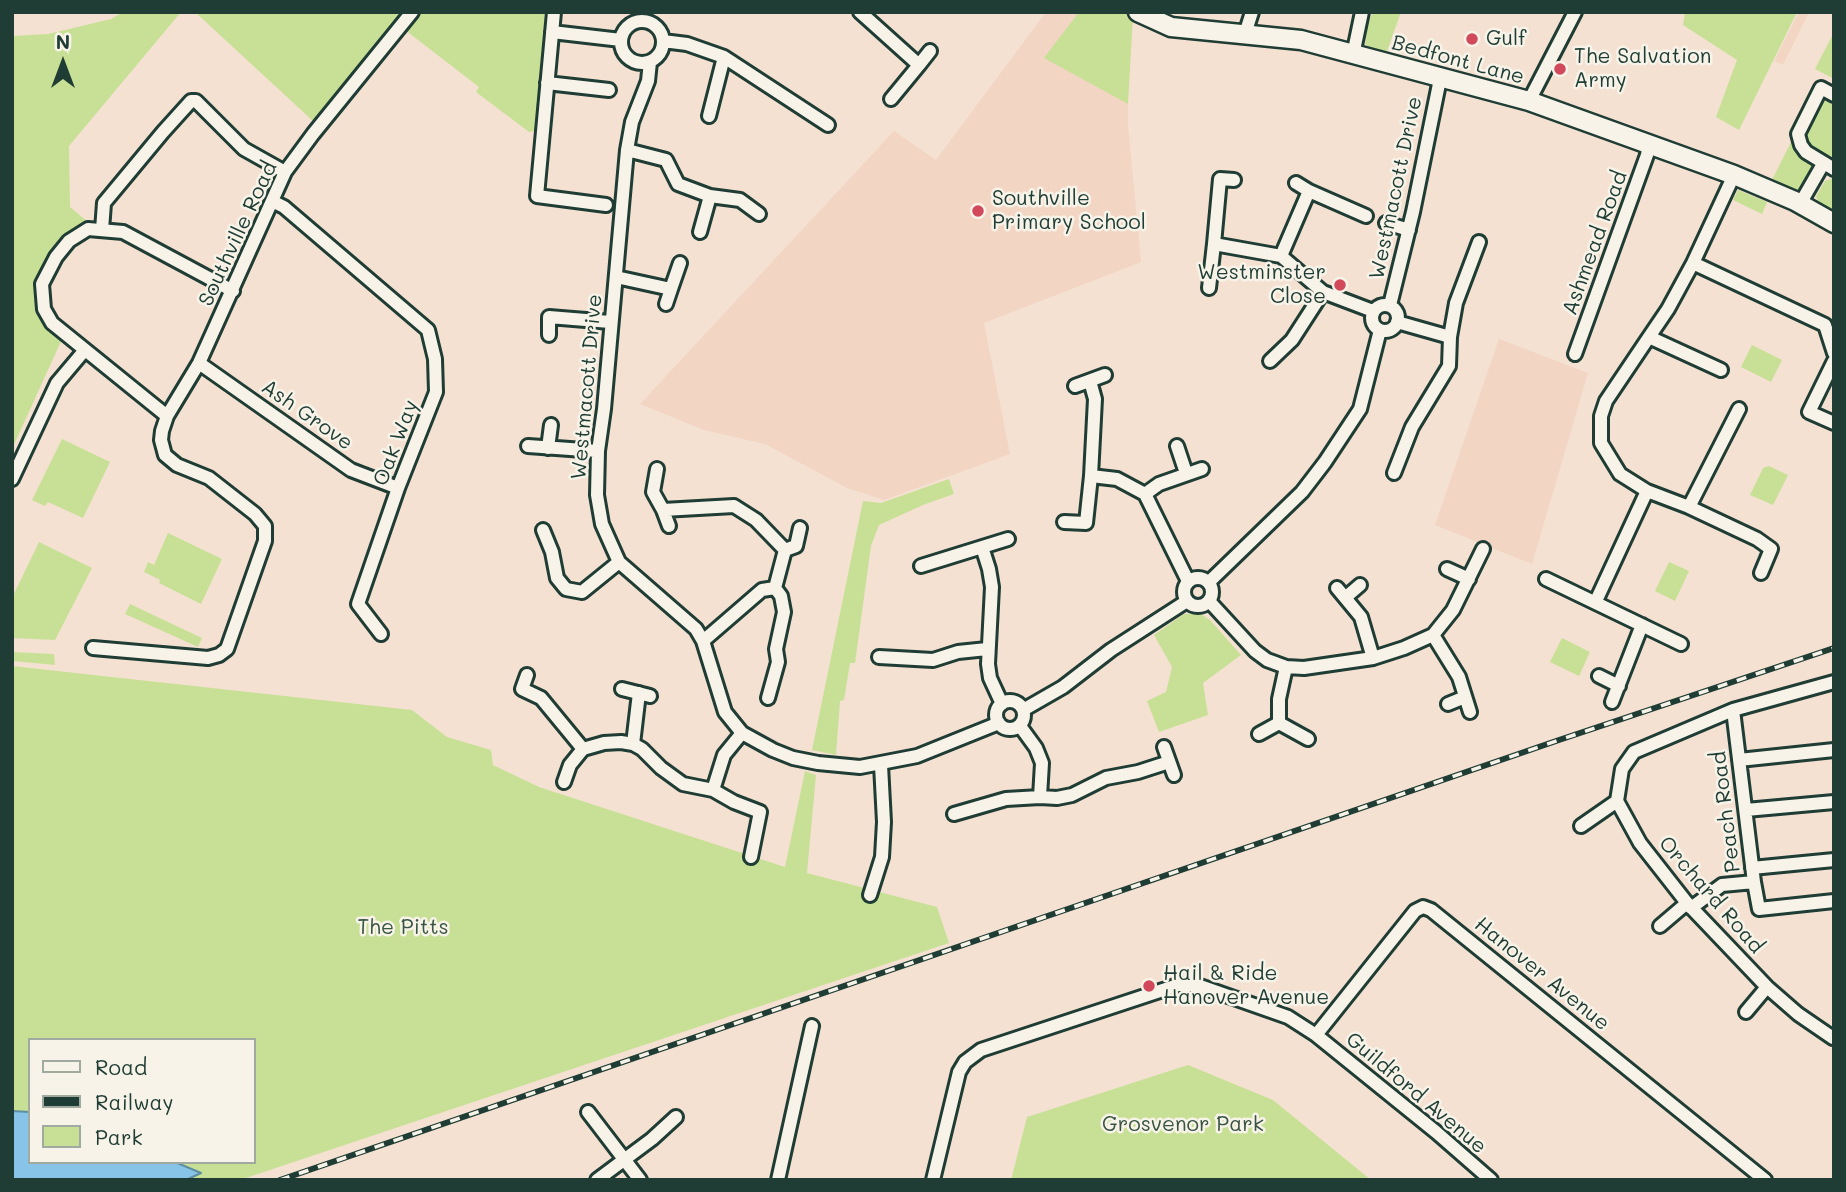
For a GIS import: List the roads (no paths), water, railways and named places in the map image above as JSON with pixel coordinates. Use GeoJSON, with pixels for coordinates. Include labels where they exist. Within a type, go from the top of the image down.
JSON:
{"type":"FeatureCollection","features":[{"type":"Feature","properties":{"kind":"main road","name":"Bedfont Lane"},"geometry":{"type":"LineString","coordinates":[[1138,12],[1171,27],[1286,37],[1529,102],[1734,174],[1800,204],[1834,223]]}},
{"type":"Feature","properties":{"kind":"street","name":"Southville Road"},"geometry":{"type":"LineString","coordinates":[[167,416],[199,363],[285,172],[412,12]]}},
{"type":"Feature","properties":{"kind":"street"},"geometry":{"type":"LineString","coordinates":[[554,12],[537,196],[606,205]]}},
{"type":"Feature","properties":{"kind":"street"},"geometry":{"type":"LineString","coordinates":[[860,12],[919,65]]}},
{"type":"Feature","properties":{"kind":"street"},"geometry":{"type":"LineString","coordinates":[[1245,34],[1252,12]]}},
{"type":"Feature","properties":{"kind":"street"},"geometry":{"type":"LineString","coordinates":[[1353,55],[1362,12]]}},
{"type":"Feature","properties":{"kind":"street"},"geometry":{"type":"LineString","coordinates":[[1529,102],[1575,12]]}},
{"type":"Feature","properties":{"kind":"street"},"geometry":{"type":"LineString","coordinates":[[650,17],[663,41],[660,54],[650,62],[636,62],[625,54],[621,40],[631,25],[650,17]]}},
{"type":"Feature","properties":{"kind":"street"},"geometry":{"type":"LineString","coordinates":[[552,32],[621,40]]}},
{"type":"Feature","properties":{"kind":"street"},"geometry":{"type":"LineString","coordinates":[[663,41],[687,44],[724,58],[828,125]]}},
{"type":"Feature","properties":{"kind":"street"},"geometry":{"type":"LineString","coordinates":[[891,99],[930,51]]}},
{"type":"Feature","properties":{"kind":"street"},"geometry":{"type":"LineString","coordinates":[[709,116],[724,58]]}},
{"type":"Feature","properties":{"kind":"street","name":"Westmacott Drive"},"geometry":{"type":"LineString","coordinates":[[650,62],[648,81],[632,122],[627,150],[598,451],[597,495],[602,524],[619,562],[696,629],[704,641],[725,712],[742,733],[773,750],[818,764],[860,767],[881,765],[917,756],[999,723]]}},
{"type":"Feature","properties":{"kind":"street","name":"Westmacott Drive"},"geometry":{"type":"LineString","coordinates":[[1390,305],[1409,230],[1440,79]]}},
{"type":"Feature","properties":{"kind":"street"},"geometry":{"type":"LineString","coordinates":[[547,83],[609,90]]}},
{"type":"Feature","properties":{"kind":"street"},"geometry":{"type":"LineString","coordinates":[[1800,204],[1828,166],[1806,152],[1798,134],[1821,88],[1834,95]]}},
{"type":"Feature","properties":{"kind":"street"},"geometry":{"type":"LineString","coordinates":[[102,230],[104,203],[191,102],[196,101],[244,149],[285,172]]}},
{"type":"Feature","properties":{"kind":"street","name":"Ashmead Road"},"geometry":{"type":"LineString","coordinates":[[1575,354],[1649,143]]}},
{"type":"Feature","properties":{"kind":"street"},"geometry":{"type":"LineString","coordinates":[[627,150],[666,160],[678,184],[710,196],[740,200],[759,214]]}},
{"type":"Feature","properties":{"kind":"street"},"geometry":{"type":"LineString","coordinates":[[1734,174],[1693,263],[1668,309],[1606,401],[1601,416],[1601,443],[1619,474],[1647,491],[1757,539],[1770,549],[1761,573]]}},
{"type":"Feature","properties":{"kind":"street"},"geometry":{"type":"LineString","coordinates":[[1209,288],[1220,179],[1234,180]]}},
{"type":"Feature","properties":{"kind":"street"},"geometry":{"type":"LineString","coordinates":[[1296,183],[1366,216]]}},
{"type":"Feature","properties":{"kind":"street"},"geometry":{"type":"LineString","coordinates":[[1281,256],[1309,191]]}},
{"type":"Feature","properties":{"kind":"street"},"geometry":{"type":"LineString","coordinates":[[701,232],[710,196]]}},
{"type":"Feature","properties":{"kind":"street","name":"Oak Way"},"geometry":{"type":"LineString","coordinates":[[272,201],[284,207],[428,330],[435,359],[436,392],[398,488],[358,604],[381,634]]}},
{"type":"Feature","properties":{"kind":"street"},"geometry":{"type":"LineString","coordinates":[[1386,223],[1409,230]]}},
{"type":"Feature","properties":{"kind":"street"},"geometry":{"type":"LineString","coordinates":[[93,648],[208,658],[219,655],[227,649],[265,541],[265,526],[255,514],[209,478],[177,465],[165,454],[161,440],[167,416],[52,323],[44,309],[42,284],[55,257],[69,241],[88,229],[123,232],[233,291]]}},
{"type":"Feature","properties":{"kind":"street"},"geometry":{"type":"LineString","coordinates":[[1394,473],[1412,427],[1449,366],[1450,337],[1456,303],[1479,242]]}},
{"type":"Feature","properties":{"kind":"street"},"geometry":{"type":"LineString","coordinates":[[1214,244],[1281,256],[1323,292],[1373,311]]}},
{"type":"Feature","properties":{"kind":"street"},"geometry":{"type":"LineString","coordinates":[[666,304],[680,263]]}},
{"type":"Feature","properties":{"kind":"street"},"geometry":{"type":"LineString","coordinates":[[1693,263],[1825,325],[1834,353]]}},
{"type":"Feature","properties":{"kind":"street"},"geometry":{"type":"LineString","coordinates":[[616,276],[671,289]]}},
{"type":"Feature","properties":{"kind":"street"},"geometry":{"type":"LineString","coordinates":[[1270,361],[1292,340],[1323,292]]}},
{"type":"Feature","properties":{"kind":"street"},"geometry":{"type":"LineString","coordinates":[[1381,305],[1390,305],[1397,312],[1397,322],[1390,330],[1380,330],[1373,324],[1373,311],[1381,305]]}},
{"type":"Feature","properties":{"kind":"street"},"geometry":{"type":"LineString","coordinates":[[548,335],[548,317],[610,322]]}},
{"type":"Feature","properties":{"kind":"street"},"geometry":{"type":"LineString","coordinates":[[1397,322],[1450,337]]}},
{"type":"Feature","properties":{"kind":"street"},"geometry":{"type":"LineString","coordinates":[[1209,583],[1302,492],[1325,462],[1360,409],[1380,330]]}},
{"type":"Feature","properties":{"kind":"street"},"geometry":{"type":"LineString","coordinates":[[1649,337],[1721,370]]}},
{"type":"Feature","properties":{"kind":"street"},"geometry":{"type":"LineString","coordinates":[[12,479],[57,383],[84,351]]}},
{"type":"Feature","properties":{"kind":"street"},"geometry":{"type":"LineString","coordinates":[[1834,361],[1809,412],[1834,423]]}},
{"type":"Feature","properties":{"kind":"street","name":"Ash Grove"},"geometry":{"type":"LineString","coordinates":[[199,363],[351,470],[398,488]]}},
{"type":"Feature","properties":{"kind":"street"},"geometry":{"type":"LineString","coordinates":[[1075,386],[1105,375]]}},
{"type":"Feature","properties":{"kind":"street"},"geometry":{"type":"LineString","coordinates":[[1064,522],[1085,527],[1096,398],[1090,381]]}},
{"type":"Feature","properties":{"kind":"street"},"geometry":{"type":"LineString","coordinates":[[1689,508],[1740,409]]}},
{"type":"Feature","properties":{"kind":"street"},"geometry":{"type":"LineString","coordinates":[[548,448],[551,425]]}},
{"type":"Feature","properties":{"kind":"street"},"geometry":{"type":"LineString","coordinates":[[528,446],[598,451]]}},
{"type":"Feature","properties":{"kind":"street"},"geometry":{"type":"LineString","coordinates":[[1177,446],[1186,473]]}},
{"type":"Feature","properties":{"kind":"street"},"geometry":{"type":"LineString","coordinates":[[657,469],[653,492],[668,526]]}},
{"type":"Feature","properties":{"kind":"street"},"geometry":{"type":"LineString","coordinates":[[1145,494],[1159,484],[1202,469]]}},
{"type":"Feature","properties":{"kind":"street"},"geometry":{"type":"LineString","coordinates":[[1091,476],[1117,478],[1145,494],[1188,581],[1184,592],[1187,601]]}},
{"type":"Feature","properties":{"kind":"street"},"geometry":{"type":"LineString","coordinates":[[1596,601],[1647,491]]}},
{"type":"Feature","properties":{"kind":"street"},"geometry":{"type":"LineString","coordinates":[[663,510],[734,506],[756,520],[785,550]]}},
{"type":"Feature","properties":{"kind":"street"},"geometry":{"type":"LineString","coordinates":[[785,550],[796,546],[800,528]]}},
{"type":"Feature","properties":{"kind":"street"},"geometry":{"type":"LineString","coordinates":[[543,530],[552,552],[557,578],[566,589],[582,592],[619,562]]}},
{"type":"Feature","properties":{"kind":"street"},"geometry":{"type":"LineString","coordinates":[[921,566],[1008,539]]}},
{"type":"Feature","properties":{"kind":"street"},"geometry":{"type":"LineString","coordinates":[[982,547],[992,587],[987,649],[990,678],[1002,704]]}},
{"type":"Feature","properties":{"kind":"street"},"geometry":{"type":"LineString","coordinates":[[1209,601],[1255,651],[1267,660],[1286,667],[1304,668],[1373,658],[1433,635],[1453,610],[1483,549]]}},
{"type":"Feature","properties":{"kind":"street"},"geometry":{"type":"LineString","coordinates":[[775,588],[785,550]]}},
{"type":"Feature","properties":{"kind":"street"},"geometry":{"type":"LineString","coordinates":[[1447,569],[1469,579]]}},
{"type":"Feature","properties":{"kind":"street"},"geometry":{"type":"LineString","coordinates":[[1187,601],[1200,606],[1209,601],[1212,592],[1209,583],[1201,578],[1188,581]]}},
{"type":"Feature","properties":{"kind":"street"},"geometry":{"type":"LineString","coordinates":[[1546,579],[1681,644]]}},
{"type":"Feature","properties":{"kind":"street"},"geometry":{"type":"LineString","coordinates":[[1360,585],[1341,592],[1361,617],[1373,658]]}},
{"type":"Feature","properties":{"kind":"street"},"geometry":{"type":"LineString","coordinates":[[704,641],[755,596],[769,587],[775,588],[781,596],[783,612],[776,649],[778,662],[768,698]]}},
{"type":"Feature","properties":{"kind":"street"},"geometry":{"type":"LineString","coordinates":[[1023,710],[1039,703],[1111,650],[1187,601]]}},
{"type":"Feature","properties":{"kind":"street"},"geometry":{"type":"LineString","coordinates":[[1612,702],[1642,625]]}},
{"type":"Feature","properties":{"kind":"street"},"geometry":{"type":"LineString","coordinates":[[1433,635],[1459,677],[1470,712]]}},
{"type":"Feature","properties":{"kind":"street"},"geometry":{"type":"LineString","coordinates":[[879,657],[933,660],[958,652],[987,649]]}},
{"type":"Feature","properties":{"kind":"street"},"geometry":{"type":"LineString","coordinates":[[1279,723],[1279,699],[1286,667]]}},
{"type":"Feature","properties":{"kind":"street"},"geometry":{"type":"LineString","coordinates":[[512,698],[522,689],[527,675]]}},
{"type":"Feature","properties":{"kind":"street"},"geometry":{"type":"LineString","coordinates":[[1599,676],[1619,686]]}},
{"type":"Feature","properties":{"kind":"street"},"geometry":{"type":"LineString","coordinates":[[1581,826],[1617,801],[1622,769],[1634,752],[1733,710],[1834,683]]}},
{"type":"Feature","properties":{"kind":"street"},"geometry":{"type":"LineString","coordinates":[[522,689],[541,698],[583,749]]}},
{"type":"Feature","properties":{"kind":"street"},"geometry":{"type":"LineString","coordinates":[[622,689],[645,694],[633,744]]}},
{"type":"Feature","properties":{"kind":"street"},"geometry":{"type":"LineString","coordinates":[[1448,704],[1465,697]]}},
{"type":"Feature","properties":{"kind":"street"},"geometry":{"type":"LineString","coordinates":[[1015,702],[1023,710],[1024,719],[1020,726],[1009,729],[999,723],[996,714],[1002,704],[1015,702]]}},
{"type":"Feature","properties":{"kind":"street","name":"Peach Road"},"geometry":{"type":"LineString","coordinates":[[1660,926],[1722,886],[1754,882],[1733,710]]}},
{"type":"Feature","properties":{"kind":"street"},"geometry":{"type":"LineString","coordinates":[[1259,734],[1279,723]]}},
{"type":"Feature","properties":{"kind":"street"},"geometry":{"type":"LineString","coordinates":[[1279,723],[1308,739]]}},
{"type":"Feature","properties":{"kind":"street"},"geometry":{"type":"LineString","coordinates":[[1020,726],[1036,748],[1042,763],[1040,797]]}},
{"type":"Feature","properties":{"kind":"street"},"geometry":{"type":"LineString","coordinates":[[713,790],[724,755],[742,733]]}},
{"type":"Feature","properties":{"kind":"street"},"geometry":{"type":"LineString","coordinates":[[564,782],[570,765],[583,749],[621,741],[633,744],[683,784],[713,790],[734,802],[762,806],[751,857]]}},
{"type":"Feature","properties":{"kind":"street"},"geometry":{"type":"LineString","coordinates":[[1164,747],[1174,775]]}},
{"type":"Feature","properties":{"kind":"street"},"geometry":{"type":"LineString","coordinates":[[1739,760],[1834,750]]}},
{"type":"Feature","properties":{"kind":"street"},"geometry":{"type":"LineString","coordinates":[[954,814],[1006,799],[1072,795],[1106,778],[1169,762]]}},
{"type":"Feature","properties":{"kind":"street"},"geometry":{"type":"LineString","coordinates":[[870,895],[882,857],[884,822],[881,765]]}},
{"type":"Feature","properties":{"kind":"street","name":"Orchard Road"},"geometry":{"type":"LineString","coordinates":[[1617,801],[1640,843],[1689,906],[1767,987],[1798,1014],[1834,1037]]}},
{"type":"Feature","properties":{"kind":"street"},"geometry":{"type":"LineString","coordinates":[[1746,810],[1834,802]]}},
{"type":"Feature","properties":{"kind":"street"},"geometry":{"type":"LineString","coordinates":[[974,808],[978,822]]}},
{"type":"Feature","properties":{"kind":"street"},"geometry":{"type":"LineString","coordinates":[[1752,868],[1834,860]]}},
{"type":"Feature","properties":{"kind":"street"},"geometry":{"type":"LineString","coordinates":[[1754,882],[1759,909],[1834,901]]}},
{"type":"Feature","properties":{"kind":"street","name":"Hanover Avenue"},"geometry":{"type":"LineString","coordinates":[[1316,1035],[1415,911],[1423,908],[1432,910],[1765,1180]]}},
{"type":"Feature","properties":{"kind":"street","name":"Guildford Avenue"},"geometry":{"type":"LineString","coordinates":[[933,1180],[959,1072],[965,1062],[981,1050],[1178,985],[1197,985],[1288,1017],[1316,1035],[1436,1132],[1490,1180]]}},
{"type":"Feature","properties":{"kind":"street"},"geometry":{"type":"LineString","coordinates":[[1745,1012],[1767,987]]}},
{"type":"Feature","properties":{"kind":"street"},"geometry":{"type":"LineString","coordinates":[[778,1180],[812,1026]]}},
{"type":"Feature","properties":{"kind":"street"},"geometry":{"type":"LineString","coordinates":[[588,1112],[639,1180]]}},
{"type":"Feature","properties":{"kind":"street"},"geometry":{"type":"LineString","coordinates":[[597,1180],[676,1117]]}},
{"type":"Feature","properties":{"kind":"water"},"geometry":{"type":"Polygon","coordinates":[[[12,1111],[28,1112],[28,1164],[180,1164],[201,1173],[186,1180],[12,1180],[12,1111]]]}},
{"type":"Feature","properties":{"kind":"railway"},"geometry":{"type":"LineString","coordinates":[[280,1180],[1834,648]]}},
{"type":"Feature","properties":{"kind":"place","name":"Gulf"},"geometry":{"type":"Point","coordinates":[1472,39]}},
{"type":"Feature","properties":{"kind":"place","name":"The Salvation Army"},"geometry":{"type":"Point","coordinates":[1560,69]}},
{"type":"Feature","properties":{"kind":"place","name":"Southville Primary School"},"geometry":{"type":"Point","coordinates":[978,211]}},
{"type":"Feature","properties":{"kind":"place","name":"Westminster Close"},"geometry":{"type":"Point","coordinates":[1340,285]}},
{"type":"Feature","properties":{"kind":"place","name":"Hail & Ride Hanover Avenue"},"geometry":{"type":"Point","coordinates":[1149,986]}},
{"type":"Feature","properties":{"kind":"park label","name":"The Pitts"},"geometry":{"type":"Point","coordinates":[403,928]}},
{"type":"Feature","properties":{"kind":"park label","name":"Grosvenor Park"},"geometry":{"type":"Point","coordinates":[1183,1125]}}]}
